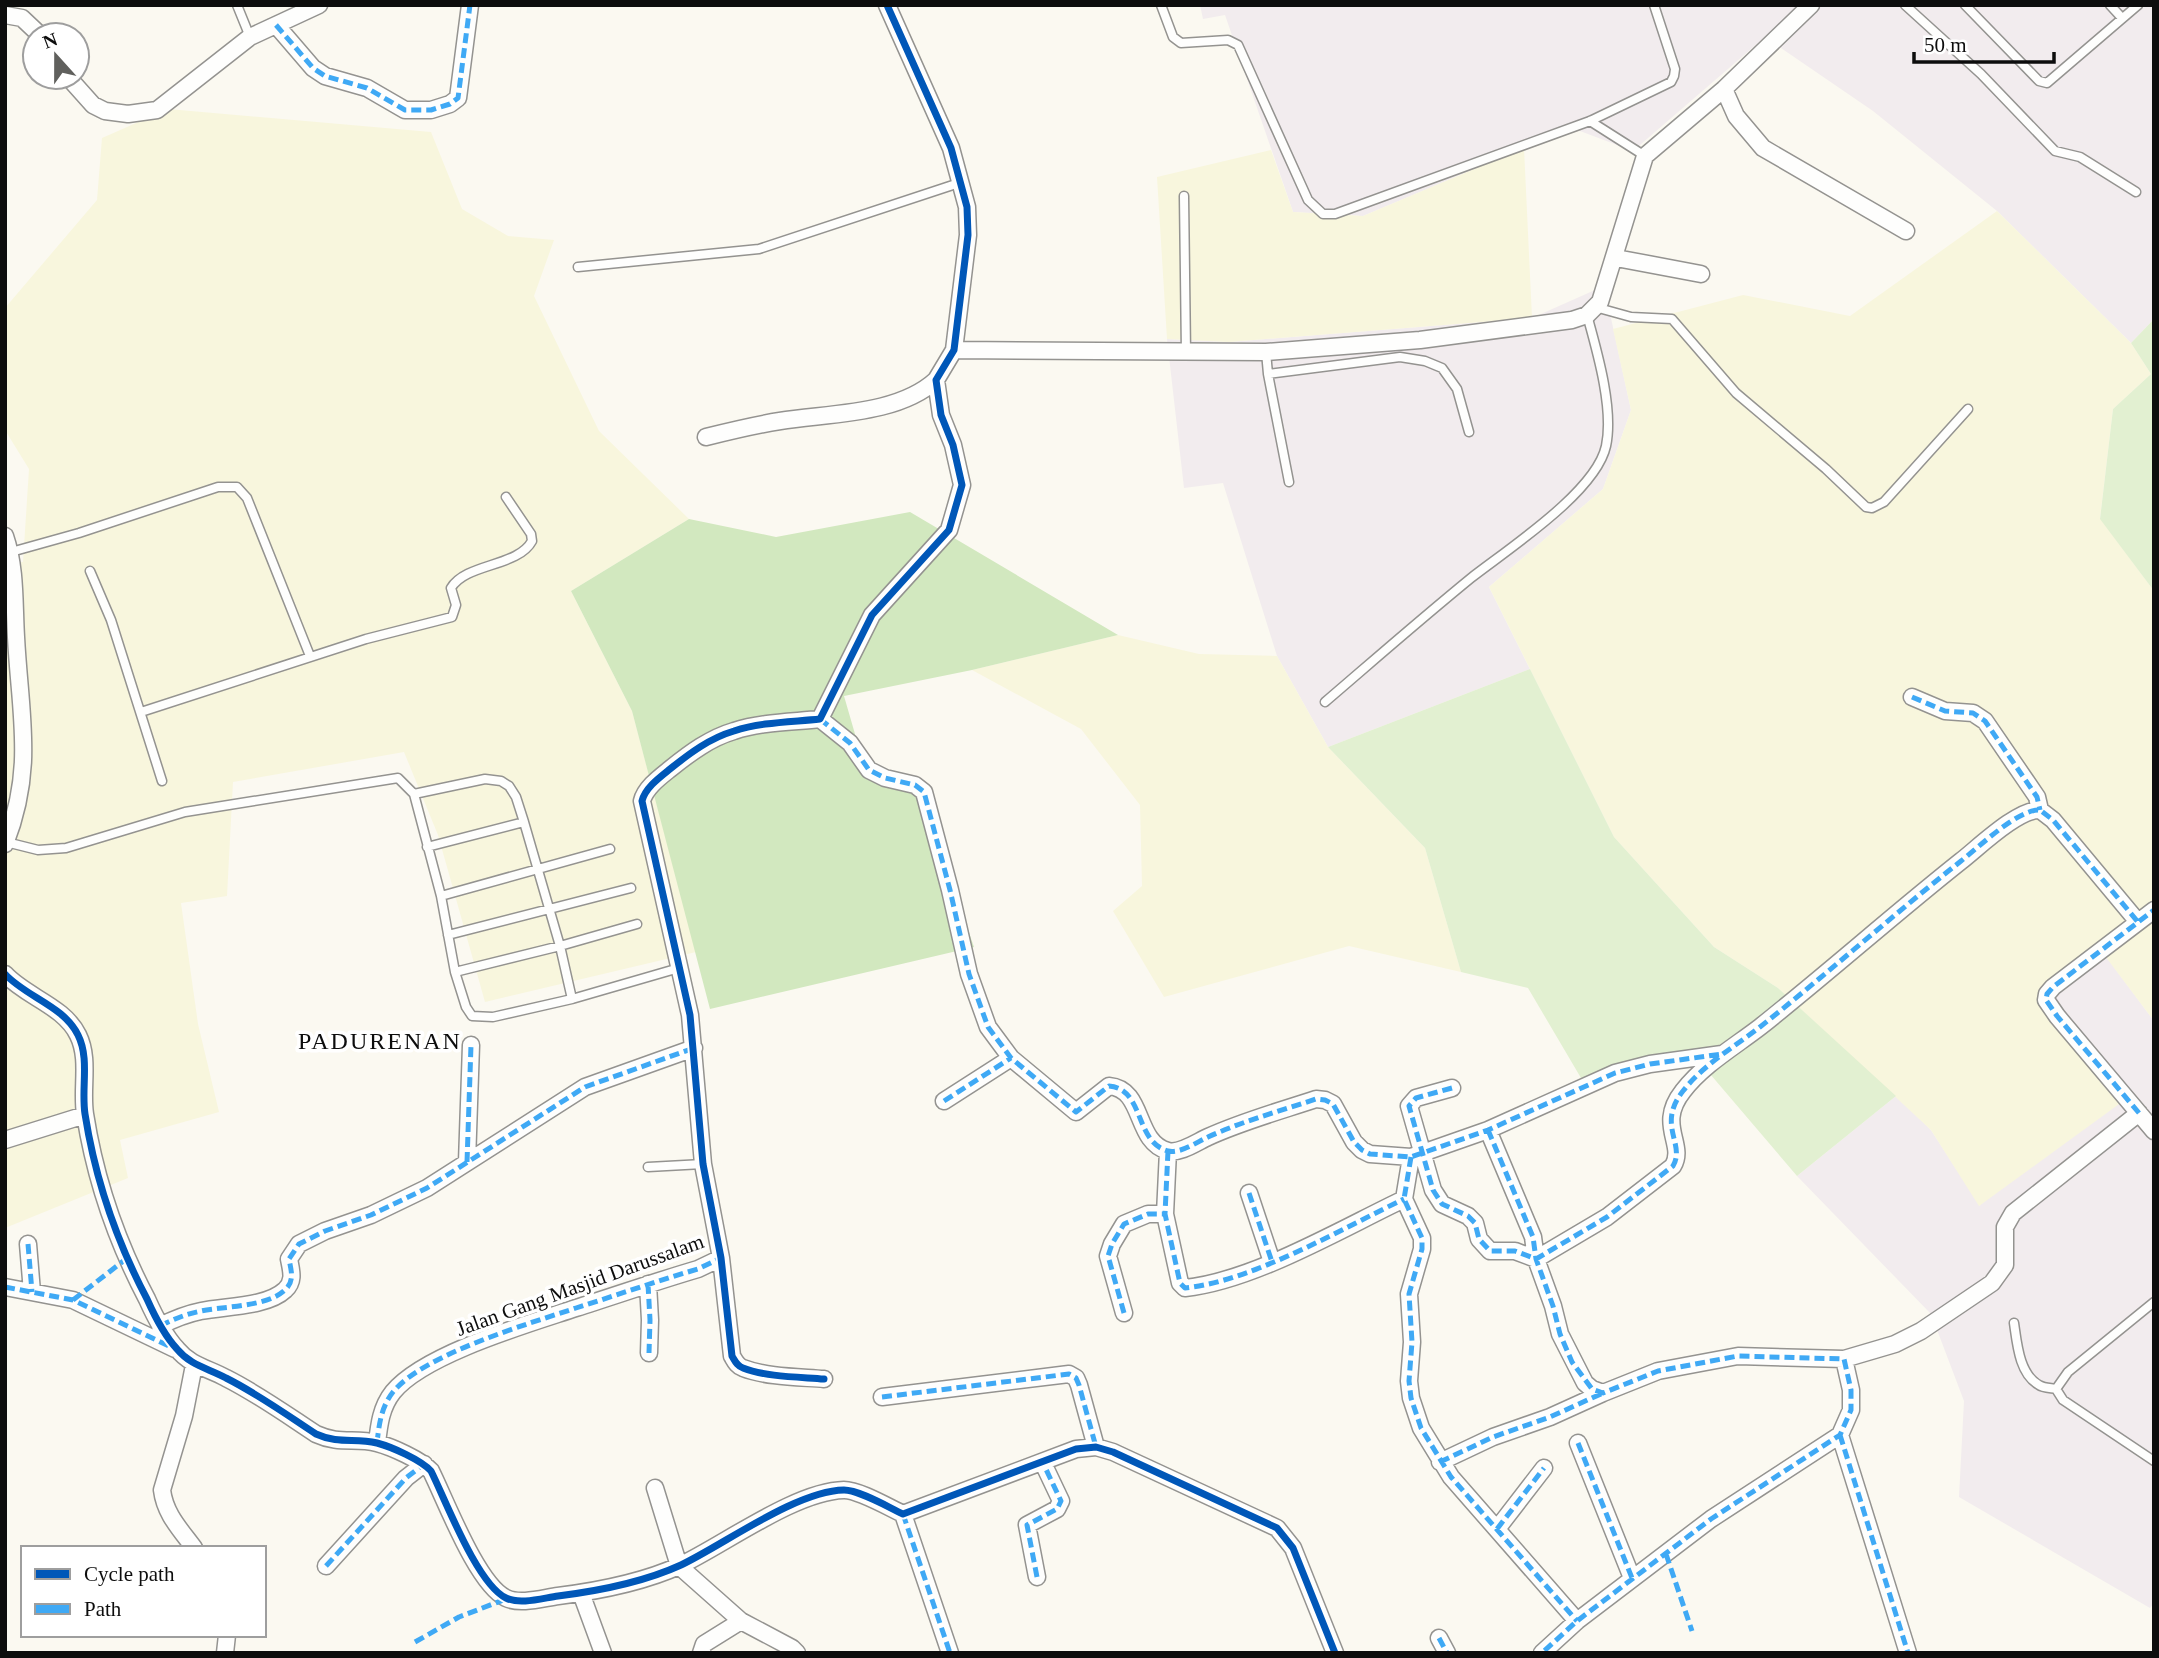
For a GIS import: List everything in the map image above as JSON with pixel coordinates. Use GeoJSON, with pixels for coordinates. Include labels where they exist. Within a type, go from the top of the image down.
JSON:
{"type":"FeatureCollection","features":[{"type":"Feature","properties":{"kind":"street"},"geometry":{"type":"LineString","coordinates":[[80,91],[93,105],[116,114],[140,114],[157,110],[250,37],[319,5]]}},
{"type":"Feature","properties":{"kind":"street"},"geometry":{"type":"LineString","coordinates":[[276,24],[298,53],[325,76],[356,83],[405,110],[431,110],[450,104],[458,98],[470,5]]}},
{"type":"Feature","properties":{"kind":"street"},"geometry":{"type":"LineString","coordinates":[[706,437],[780,421],[843,415],[920,392],[936,380],[954,350],[968,234],[967,207],[951,148],[887,5]]}},
{"type":"Feature","properties":{"kind":"street"},"geometry":{"type":"LineString","coordinates":[[954,350],[1266,352],[1479,334],[1572,320],[1591,311],[1600,302],[1616,258],[1645,156],[1724,89],[1811,5]]}},
{"type":"Feature","properties":{"kind":"street"},"geometry":{"type":"LineString","coordinates":[[5,15],[25,21]]}},
{"type":"Feature","properties":{"kind":"street"},"geometry":{"type":"LineString","coordinates":[[1724,89],[1736,116],[1763,148],[1906,231]]}},
{"type":"Feature","properties":{"kind":"street"},"geometry":{"type":"LineString","coordinates":[[1616,258],[1701,274]]}},
{"type":"Feature","properties":{"kind":"street"},"geometry":{"type":"LineString","coordinates":[[820,719],[872,615],[949,530],[962,485],[953,445],[941,415],[936,380]]}},
{"type":"Feature","properties":{"kind":"street"},"geometry":{"type":"LineString","coordinates":[[5,537],[11,552],[16,645],[24,718],[21,790],[6,843]]}},
{"type":"Feature","properties":{"kind":"street"},"geometry":{"type":"LineString","coordinates":[[1912,697],[1945,711],[1973,713],[1985,721],[2037,797],[2040,810],[2061,828],[2138,922]]}},
{"type":"Feature","properties":{"kind":"street"},"geometry":{"type":"LineString","coordinates":[[824,1379],[742,1368],[736,1363],[730,1347],[721,1258],[703,1164],[690,1015],[642,801],[644,794],[663,774],[691,752],[719,736],[736,730],[820,719],[850,743],[869,770],[885,778],[915,785],[924,792],[950,890],[968,974],[988,1027],[1011,1058],[1076,1112],[1109,1086],[1123,1090],[1133,1102],[1145,1131],[1154,1143],[1168,1151],[1179,1150],[1227,1128],[1316,1099],[1333,1104],[1354,1142],[1362,1150],[1370,1154],[1417,1156],[1488,1130],[1615,1073],[1650,1064],[1722,1054]]}},
{"type":"Feature","properties":{"kind":"street"},"geometry":{"type":"LineString","coordinates":[[1536,1259],[1608,1217],[1673,1166],[1678,1155],[1670,1120],[1676,1102],[1684,1089],[1722,1054],[2010,823],[2028,812],[2040,810]]}},
{"type":"Feature","properties":{"kind":"street"},"geometry":{"type":"LineString","coordinates":[[2154,910],[2053,987],[2047,993],[2046,1000],[2049,1007],[2154,1131]]}},
{"type":"Feature","properties":{"kind":"street"},"geometry":{"type":"LineString","coordinates":[[5,974],[63,1017],[78,1035],[84,1054],[85,1115],[100,1178],[126,1259],[160,1326],[177,1350],[194,1365],[224,1376],[324,1438],[331,1441],[377,1443],[424,1464],[431,1471],[475,1563],[491,1586],[506,1599],[526,1601],[631,1582],[679,1566],[774,1514],[831,1493],[851,1492],[903,1514],[1076,1449],[1096,1447],[1176,1480],[1277,1528],[1293,1548],[1335,1653]]}},
{"type":"Feature","properties":{"kind":"street"},"geometry":{"type":"LineString","coordinates":[[467,1162],[471,1045]]}},
{"type":"Feature","properties":{"kind":"street"},"geometry":{"type":"LineString","coordinates":[[160,1326],[180,1316],[273,1297],[286,1289],[292,1278],[289,1259],[299,1244],[325,1231],[371,1215],[427,1188],[585,1087],[694,1048]]}},
{"type":"Feature","properties":{"kind":"street"},"geometry":{"type":"LineString","coordinates":[[944,1101],[1011,1058]]}},
{"type":"Feature","properties":{"kind":"street"},"geometry":{"type":"LineString","coordinates":[[1452,1087],[1416,1098],[1409,1106],[1417,1156],[1433,1191],[1442,1204],[1468,1216],[1475,1223],[1479,1239],[1490,1251],[1515,1251],[1536,1259]]}},
{"type":"Feature","properties":{"kind":"street"},"geometry":{"type":"LineString","coordinates":[[1440,1462],[1493,1437],[1573,1408],[1658,1371],[1738,1356],[1844,1359],[1895,1344],[1922,1331],[1992,1283],[2006,1265],[2005,1227],[2013,1213],[2139,1113]]}},
{"type":"Feature","properties":{"kind":"street"},"geometry":{"type":"LineString","coordinates":[[5,1140],[85,1115]]}},
{"type":"Feature","properties":{"kind":"street"},"geometry":{"type":"LineString","coordinates":[[1488,1130],[1533,1237],[1536,1259],[1572,1362],[1585,1383],[1603,1393]]}},
{"type":"Feature","properties":{"kind":"street"},"geometry":{"type":"LineString","coordinates":[[1168,1151],[1165,1214],[1182,1286],[1203,1286],[1272,1262],[1404,1199]]}},
{"type":"Feature","properties":{"kind":"street"},"geometry":{"type":"LineString","coordinates":[[1417,1156],[1404,1199],[1422,1238],[1422,1249],[1409,1294],[1412,1342],[1410,1390],[1420,1428],[1451,1478],[1577,1621]]}},
{"type":"Feature","properties":{"kind":"street"},"geometry":{"type":"LineString","coordinates":[[1249,1193],[1272,1262]]}},
{"type":"Feature","properties":{"kind":"street"},"geometry":{"type":"LineString","coordinates":[[1124,1313],[1108,1256],[1112,1244],[1124,1224],[1148,1214],[1165,1214]]}},
{"type":"Feature","properties":{"kind":"street"},"geometry":{"type":"LineString","coordinates":[[28,1244],[32,1292]]}},
{"type":"Feature","properties":{"kind":"street","name":"Jalan Gang Masjid Darussalam"},"geometry":{"type":"LineString","coordinates":[[377,1443],[380,1417],[393,1392],[418,1371],[455,1352],[507,1331],[698,1269],[721,1258]]}},
{"type":"Feature","properties":{"kind":"street"},"geometry":{"type":"LineString","coordinates":[[648,1284],[649,1353]]}},
{"type":"Feature","properties":{"kind":"street"},"geometry":{"type":"LineString","coordinates":[[5,1287],[73,1300],[177,1350]]}},
{"type":"Feature","properties":{"kind":"street"},"geometry":{"type":"LineString","coordinates":[[1542,1653],[1577,1621],[1741,1497],[1840,1435],[1851,1410],[1851,1390],[1844,1359]]}},
{"type":"Feature","properties":{"kind":"street"},"geometry":{"type":"LineString","coordinates":[[192,1546],[170,1516],[162,1490],[184,1416],[194,1365]]}},
{"type":"Feature","properties":{"kind":"street"},"geometry":{"type":"LineString","coordinates":[[882,1397],[1069,1374],[1076,1378],[1079,1385],[1096,1447]]}},
{"type":"Feature","properties":{"kind":"street"},"geometry":{"type":"LineString","coordinates":[[1840,1435],[1908,1653]]}},
{"type":"Feature","properties":{"kind":"street"},"geometry":{"type":"LineString","coordinates":[[1578,1443],[1632,1578]]}},
{"type":"Feature","properties":{"kind":"street"},"geometry":{"type":"LineString","coordinates":[[1037,1577],[1026,1526],[1057,1509],[1061,1501],[1043,1463]]}},
{"type":"Feature","properties":{"kind":"street"},"geometry":{"type":"LineString","coordinates":[[326,1566],[406,1478],[424,1464]]}},
{"type":"Feature","properties":{"kind":"street"},"geometry":{"type":"LineString","coordinates":[[1497,1529],[1544,1468]]}},
{"type":"Feature","properties":{"kind":"street"},"geometry":{"type":"LineString","coordinates":[[655,1488],[679,1566],[741,1621],[797,1653]]}},
{"type":"Feature","properties":{"kind":"street"},"geometry":{"type":"LineString","coordinates":[[903,1514],[950,1653]]}},
{"type":"Feature","properties":{"kind":"street"},"geometry":{"type":"LineString","coordinates":[[581,1593],[603,1653]]}},
{"type":"Feature","properties":{"kind":"street"},"geometry":{"type":"LineString","coordinates":[[701,1653],[704,1644],[741,1621]]}},
{"type":"Feature","properties":{"kind":"street"},"geometry":{"type":"LineString","coordinates":[[1439,1638],[1447,1653]]}},
{"type":"Feature","properties":{"kind":"lane"},"geometry":{"type":"LineString","coordinates":[[237,5],[250,37]]}},
{"type":"Feature","properties":{"kind":"lane"},"geometry":{"type":"LineString","coordinates":[[1161,5],[1173,37],[1181,43],[1228,40],[1238,45],[1308,200],[1323,214],[1335,214],[1590,121],[1671,82],[1675,69],[1654,5]]}},
{"type":"Feature","properties":{"kind":"lane"},"geometry":{"type":"LineString","coordinates":[[1905,5],[1981,74],[2055,151],[2080,157],[2136,192]]}},
{"type":"Feature","properties":{"kind":"lane"},"geometry":{"type":"LineString","coordinates":[[1965,5],[2044,83],[2052,81],[2138,5]]}},
{"type":"Feature","properties":{"kind":"lane"},"geometry":{"type":"LineString","coordinates":[[2110,5],[2122,18]]}},
{"type":"Feature","properties":{"kind":"lane"},"geometry":{"type":"LineString","coordinates":[[1590,121],[1645,156]]}},
{"type":"Feature","properties":{"kind":"lane"},"geometry":{"type":"LineString","coordinates":[[578,267],[760,249],[959,183]]}},
{"type":"Feature","properties":{"kind":"lane"},"geometry":{"type":"LineString","coordinates":[[1184,196],[1186,353]]}},
{"type":"Feature","properties":{"kind":"lane"},"geometry":{"type":"LineString","coordinates":[[1325,702],[1472,578],[1553,515],[1590,476],[1606,448],[1608,419],[1591,311],[1672,319],[1736,393],[1826,469],[1866,507],[1872,508],[1884,502],[1968,409]]}},
{"type":"Feature","properties":{"kind":"lane"},"geometry":{"type":"LineString","coordinates":[[1266,352],[1289,482]]}},
{"type":"Feature","properties":{"kind":"lane"},"geometry":{"type":"LineString","coordinates":[[1268,374],[1400,357],[1425,361],[1442,368],[1457,389],[1469,432]]}},
{"type":"Feature","properties":{"kind":"lane"},"geometry":{"type":"LineString","coordinates":[[11,552],[79,533],[218,487],[237,487],[247,498],[310,656]]}},
{"type":"Feature","properties":{"kind":"lane"},"geometry":{"type":"LineString","coordinates":[[141,712],[310,656],[452,617],[456,605],[451,588],[453,584],[522,553],[532,541],[531,534],[506,497]]}},
{"type":"Feature","properties":{"kind":"lane"},"geometry":{"type":"LineString","coordinates":[[90,571],[111,620],[162,781]]}},
{"type":"Feature","properties":{"kind":"lane"},"geometry":{"type":"LineString","coordinates":[[6,843],[38,849],[66,848],[185,811],[398,778],[414,794],[442,896],[455,972],[466,1007],[472,1016],[493,1017],[572,999],[679,968]]}},
{"type":"Feature","properties":{"kind":"lane"},"geometry":{"type":"LineString","coordinates":[[414,794],[485,779],[501,781],[509,786],[516,797],[524,822],[560,946],[572,999]]}},
{"type":"Feature","properties":{"kind":"lane"},"geometry":{"type":"LineString","coordinates":[[427,848],[524,822]]}},
{"type":"Feature","properties":{"kind":"lane"},"geometry":{"type":"LineString","coordinates":[[442,896],[610,849]]}},
{"type":"Feature","properties":{"kind":"lane"},"geometry":{"type":"LineString","coordinates":[[448,935],[631,888]]}},
{"type":"Feature","properties":{"kind":"lane"},"geometry":{"type":"LineString","coordinates":[[455,972],[637,924]]}},
{"type":"Feature","properties":{"kind":"lane"},"geometry":{"type":"LineString","coordinates":[[648,1167],[703,1164]]}},
{"type":"Feature","properties":{"kind":"lane"},"geometry":{"type":"LineString","coordinates":[[2056,1390],[2068,1372],[2154,1302]]}},
{"type":"Feature","properties":{"kind":"lane"},"geometry":{"type":"LineString","coordinates":[[2014,1324],[2019,1356],[2029,1375],[2039,1385],[2056,1390],[2063,1400],[2154,1461]]}},
{"type":"Feature","properties":{"kind":"shaded area"},"geometry":{"type":"Polygon","coordinates":[[[1200,5],[2154,5],[2154,319],[2131,343],[1997,211],[1873,111],[1765,37],[1633,151],[1572,128],[1363,216],[1293,212],[1225,15],[1203,19],[1200,5]]]}},
{"type":"Feature","properties":{"kind":"shaded area"},"geometry":{"type":"Polygon","coordinates":[[[168,109],[431,132],[462,209],[508,236],[554,240],[534,296],[599,431],[689,519],[571,591],[632,711],[696,952],[485,1002],[438,835],[404,752],[233,782],[227,896],[181,903],[198,1024],[219,1112],[120,1140],[128,1178],[5,1228],[5,563],[23,562],[29,469],[5,430],[5,308],[97,200],[102,138],[168,109]]]}},
{"type":"Feature","properties":{"kind":"shaded area"},"geometry":{"type":"Polygon","coordinates":[[[1524,148],[1532,318],[1229,342],[1167,339],[1157,177],[1271,150],[1293,212],[1363,216],[1524,148]]]}},
{"type":"Feature","properties":{"kind":"shaded area"},"geometry":{"type":"Polygon","coordinates":[[[1997,211],[2131,343],[2151,374],[2113,409],[2100,518],[2154,591],[2154,1021],[2099,948],[2044,987],[2126,1099],[1979,1206],[1931,1130],[1778,988],[1714,947],[1614,837],[1489,587],[1603,489],[1631,410],[1613,329],[1743,295],[1850,316],[1997,211]]]}},
{"type":"Feature","properties":{"kind":"shaded area"},"geometry":{"type":"Polygon","coordinates":[[[1604,286],[1631,410],[1603,489],[1489,587],[1530,669],[1328,747],[1277,656],[1223,483],[1184,488],[1167,339],[1229,342],[1532,318],[1604,286]]]}},
{"type":"Feature","properties":{"kind":"shaded area"},"geometry":{"type":"Polygon","coordinates":[[[1118,635],[1199,654],[1277,656],[1328,747],[1425,848],[1461,972],[1349,946],[1164,997],[1113,911],[1142,886],[1140,805],[1081,729],[972,670],[1118,635]]]}},
{"type":"Feature","properties":{"kind":"shaded area"},"geometry":{"type":"Polygon","coordinates":[[[2099,947],[2154,1021],[2154,1603],[2150,1608],[1959,1497],[1964,1401],[1931,1314],[1797,1176],[1896,1096],[1931,1130],[1980,1206],[2044,987],[2099,947]]]}},
{"type":"Feature","properties":{"kind":"green space"},"geometry":{"type":"Polygon","coordinates":[[[2154,319],[2154,591],[2100,519],[2113,409],[2151,374],[2131,343],[2154,319]]]}},
{"type":"Feature","properties":{"kind":"green space"},"geometry":{"type":"Polygon","coordinates":[[[910,512],[1118,635],[972,670],[844,696],[868,779],[921,796],[974,947],[710,1009],[632,711],[571,591],[689,519],[776,537],[910,512]]]}},
{"type":"Feature","properties":{"kind":"green space"},"geometry":{"type":"Polygon","coordinates":[[[1530,669],[1614,837],[1714,947],[1778,988],[1896,1096],[1797,1176],[1693,1054],[1581,1078],[1528,988],[1461,972],[1425,848],[1328,747],[1530,669]]]}},
{"type":"Feature","properties":{"kind":"marked path"},"geometry":{"type":"LineString","coordinates":[[276,25],[313,68],[325,76],[367,88],[405,110],[431,110],[450,104],[458,98],[470,5]]}},
{"type":"Feature","properties":{"kind":"marked path"},"geometry":{"type":"LineString","coordinates":[[1912,697],[1945,711],[1973,713],[1985,721],[2037,797],[2040,810]]}},
{"type":"Feature","properties":{"kind":"marked path"},"geometry":{"type":"LineString","coordinates":[[820,719],[850,743],[869,770],[885,778],[915,785],[924,792],[969,974],[988,1027],[1011,1058],[1076,1112],[1109,1086],[1120,1089],[1129,1096],[1150,1137],[1157,1146],[1168,1151],[1183,1149],[1235,1126],[1316,1099],[1333,1104],[1354,1142],[1362,1150],[1370,1154],[1411,1157],[1488,1130],[1615,1073],[1650,1064],[1722,1054]]}},
{"type":"Feature","properties":{"kind":"marked path"},"geometry":{"type":"LineString","coordinates":[[1452,1088],[1416,1098],[1409,1106],[1433,1190],[1442,1204],[1468,1216],[1475,1223],[1479,1239],[1490,1251],[1515,1251],[1536,1259],[1607,1217],[1673,1166],[1676,1150],[1671,1124],[1675,1103],[1700,1073],[1785,1007],[2010,822],[2031,811],[2040,810],[2053,820],[2138,922]]}},
{"type":"Feature","properties":{"kind":"marked path"},"geometry":{"type":"LineString","coordinates":[[2139,1113],[2046,1000],[2053,987],[2154,910]]}},
{"type":"Feature","properties":{"kind":"marked path"},"geometry":{"type":"LineString","coordinates":[[467,1162],[471,1045]]}},
{"type":"Feature","properties":{"kind":"marked path"},"geometry":{"type":"LineString","coordinates":[[160,1326],[196,1312],[257,1303],[277,1296],[290,1283],[292,1275],[289,1259],[299,1244],[325,1231],[371,1215],[427,1188],[585,1087],[694,1048]]}},
{"type":"Feature","properties":{"kind":"marked path"},"geometry":{"type":"LineString","coordinates":[[944,1101],[1011,1058]]}},
{"type":"Feature","properties":{"kind":"marked path"},"geometry":{"type":"LineString","coordinates":[[1488,1130],[1533,1237],[1536,1259],[1560,1334],[1572,1362],[1592,1389],[1603,1393],[1658,1371],[1738,1356],[1844,1359],[1851,1390],[1851,1410],[1840,1435],[1711,1519],[1577,1621],[1542,1653]]}},
{"type":"Feature","properties":{"kind":"marked path"},"geometry":{"type":"LineString","coordinates":[[1168,1151],[1165,1214],[1180,1283],[1185,1288],[1211,1283],[1268,1265],[1404,1199]]}},
{"type":"Feature","properties":{"kind":"marked path"},"geometry":{"type":"LineString","coordinates":[[1411,1157],[1404,1199],[1422,1238],[1422,1249],[1409,1294],[1412,1342],[1409,1381],[1411,1398],[1421,1428],[1451,1477],[1577,1621]]}},
{"type":"Feature","properties":{"kind":"marked path"},"geometry":{"type":"LineString","coordinates":[[1249,1193],[1272,1262]]}},
{"type":"Feature","properties":{"kind":"marked path"},"geometry":{"type":"LineString","coordinates":[[1124,1313],[1108,1256],[1112,1244],[1124,1224],[1148,1214],[1165,1214]]}},
{"type":"Feature","properties":{"kind":"marked path"},"geometry":{"type":"LineString","coordinates":[[28,1244],[32,1292]]}},
{"type":"Feature","properties":{"kind":"marked path"},"geometry":{"type":"LineString","coordinates":[[377,1443],[381,1416],[389,1398],[408,1378],[428,1365],[505,1332],[698,1269],[721,1258],[721,1263]]}},
{"type":"Feature","properties":{"kind":"marked path"},"geometry":{"type":"LineString","coordinates":[[73,1300],[126,1259]]}},
{"type":"Feature","properties":{"kind":"marked path"},"geometry":{"type":"LineString","coordinates":[[648,1284],[649,1353]]}},
{"type":"Feature","properties":{"kind":"marked path"},"geometry":{"type":"LineString","coordinates":[[5,1287],[73,1300],[171,1347]]}},
{"type":"Feature","properties":{"kind":"marked path"},"geometry":{"type":"LineString","coordinates":[[882,1397],[1069,1374],[1076,1378],[1079,1385],[1096,1447]]}},
{"type":"Feature","properties":{"kind":"marked path"},"geometry":{"type":"LineString","coordinates":[[1440,1462],[1493,1437],[1550,1417],[1603,1393]]}},
{"type":"Feature","properties":{"kind":"marked path"},"geometry":{"type":"LineString","coordinates":[[1840,1435],[1908,1653]]}},
{"type":"Feature","properties":{"kind":"marked path"},"geometry":{"type":"LineString","coordinates":[[1578,1443],[1632,1578]]}},
{"type":"Feature","properties":{"kind":"marked path"},"geometry":{"type":"LineString","coordinates":[[1037,1577],[1027,1525],[1057,1509],[1061,1501],[1043,1463]]}},
{"type":"Feature","properties":{"kind":"marked path"},"geometry":{"type":"LineString","coordinates":[[326,1566],[406,1478],[424,1464]]}},
{"type":"Feature","properties":{"kind":"marked path"},"geometry":{"type":"LineString","coordinates":[[1497,1529],[1544,1468]]}},
{"type":"Feature","properties":{"kind":"marked path"},"geometry":{"type":"LineString","coordinates":[[903,1514],[950,1653]]}},
{"type":"Feature","properties":{"kind":"marked path"},"geometry":{"type":"LineString","coordinates":[[1666,1554],[1692,1631]]}},
{"type":"Feature","properties":{"kind":"marked path"},"geometry":{"type":"LineString","coordinates":[[415,1642],[459,1617],[506,1599]]}},
{"type":"Feature","properties":{"kind":"marked path"},"geometry":{"type":"LineString","coordinates":[[1439,1638],[1447,1653]]}},
{"type":"Feature","properties":{"kind":"cycle path"},"geometry":{"type":"LineString","coordinates":[[824,1379],[752,1371],[739,1366],[732,1356],[721,1258],[703,1164],[690,1015],[642,801],[650,787],[662,776],[693,752],[717,738],[755,726],[820,719],[872,615],[949,530],[962,485],[953,445],[941,415],[936,380],[954,350],[968,235],[967,207],[951,148],[887,5]]}},
{"type":"Feature","properties":{"kind":"cycle path"},"geometry":{"type":"LineString","coordinates":[[5,974],[64,1016],[78,1035],[84,1054],[85,1114],[101,1186],[126,1255],[172,1344],[194,1363],[249,1391],[316,1434],[333,1439],[377,1443],[406,1454],[426,1467],[431,1471],[473,1560],[495,1590],[506,1598],[518,1601],[539,1599],[605,1588],[652,1576],[699,1556],[783,1509],[825,1493],[850,1491],[903,1514],[1076,1449],[1096,1447],[1113,1452],[1277,1528],[1293,1548],[1335,1653]]}},
{"type":"Feature","properties":{"kind":"district","name":"PADURENAN"},"geometry":{"type":"Point","coordinates":[380,1041]}}]}
